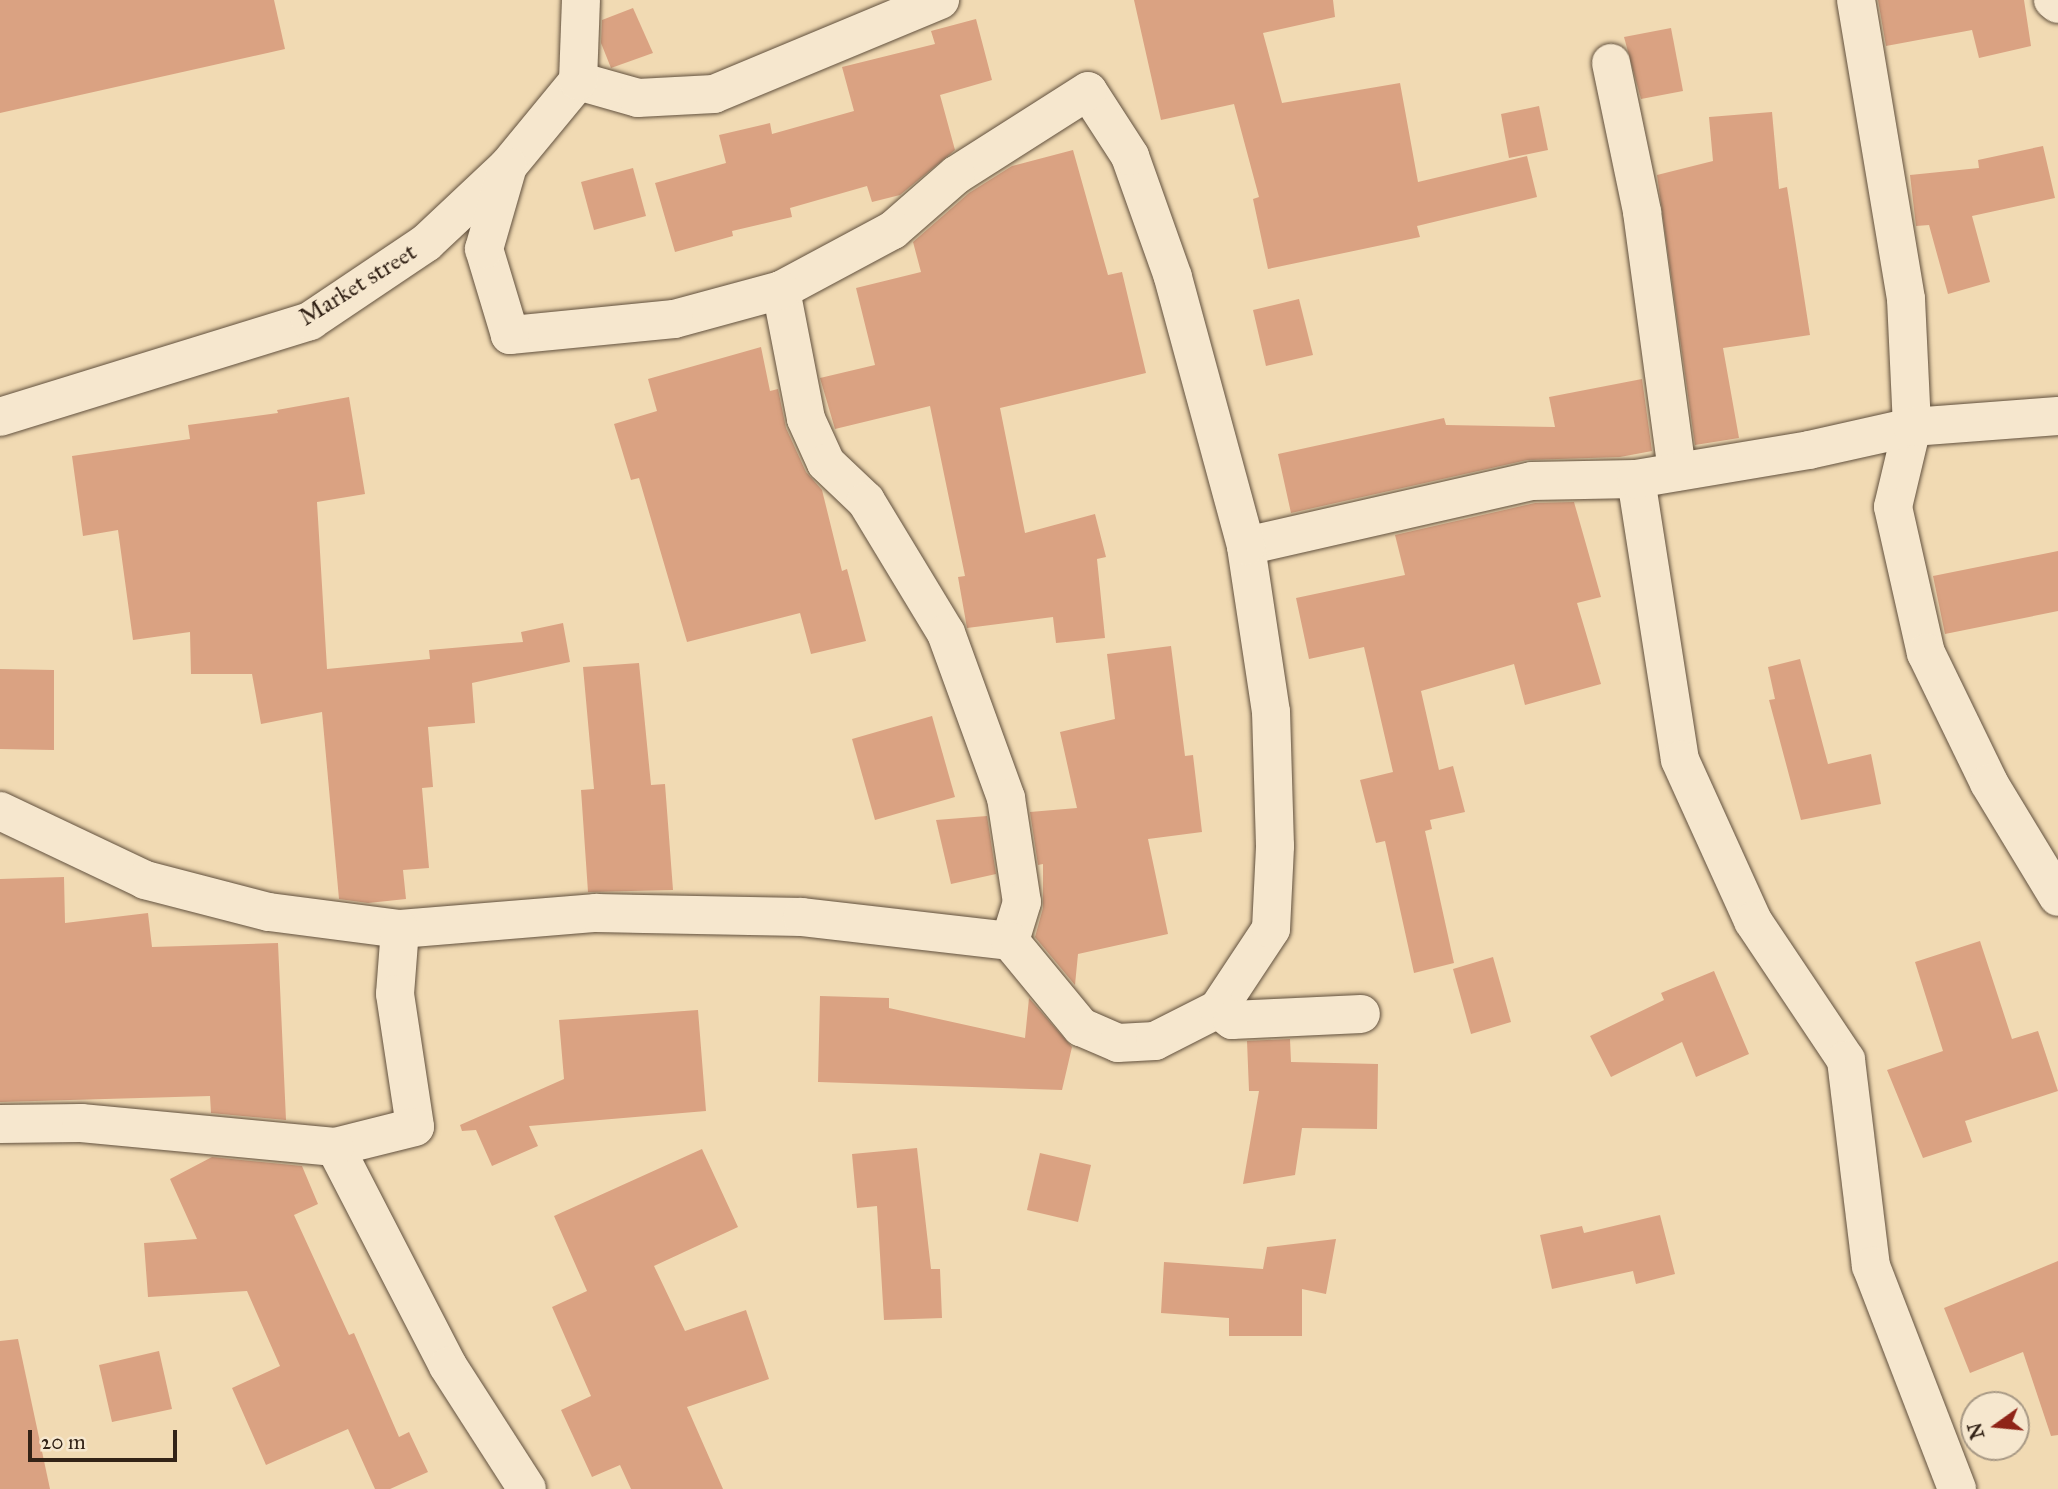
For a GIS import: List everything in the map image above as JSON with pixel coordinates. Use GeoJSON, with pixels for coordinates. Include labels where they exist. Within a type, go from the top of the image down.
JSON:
{"type":"FeatureCollection","features":[{"type":"Feature","properties":{"kind":"street"},"geometry":{"type":"LineString","coordinates":[[581,0],[578,81],[638,98],[714,94],[940,0]]}},
{"type":"Feature","properties":{"kind":"street"},"geometry":{"type":"LineString","coordinates":[[1856,0],[1906,299],[1912,427],[1893,508],[1926,653],[1989,783],[2058,897]]}},
{"type":"Feature","properties":{"kind":"street"},"geometry":{"type":"LineString","coordinates":[[2053,0],[2058,4]]}},
{"type":"Feature","properties":{"kind":"street"},"geometry":{"type":"LineString","coordinates":[[1611,63],[1642,212],[1677,472]]}},
{"type":"Feature","properties":{"kind":"street","name":"Market street"},"geometry":{"type":"LineString","coordinates":[[0,417],[310,321],[426,243],[508,166],[578,81]]}},
{"type":"Feature","properties":{"kind":"street"},"geometry":{"type":"LineString","coordinates":[[0,811],[145,880],[269,912],[400,929],[610,913],[803,917],[1010,941],[1080,1027],[1118,1043],[1155,1041],[1218,1009],[1271,929],[1271,712],[1246,546],[1168,264],[1130,156],[1088,91],[956,175],[893,230],[781,290],[674,319],[510,335],[484,249],[508,166]]}},
{"type":"Feature","properties":{"kind":"street"},"geometry":{"type":"LineString","coordinates":[[781,290],[811,430],[826,463],[866,501],[946,633],[1006,798],[1022,902],[1010,941]]}},
{"type":"Feature","properties":{"kind":"street"},"geometry":{"type":"LineString","coordinates":[[1246,546],[1532,481],[1636,479],[1809,450],[1912,427],[2058,416]]}},
{"type":"Feature","properties":{"kind":"street"},"geometry":{"type":"LineString","coordinates":[[1636,479],[1680,760],[1753,921],[1846,1059],[1871,1266],[1957,1489]]}},
{"type":"Feature","properties":{"kind":"street"},"geometry":{"type":"LineString","coordinates":[[0,1124],[81,1123],[335,1147],[415,1127],[395,994],[400,929]]}},
{"type":"Feature","properties":{"kind":"street"},"geometry":{"type":"LineString","coordinates":[[1218,1009],[1232,1020],[1361,1014]]}},
{"type":"Feature","properties":{"kind":"street"},"geometry":{"type":"LineString","coordinates":[[335,1147],[448,1366],[527,1489]]}},
{"type":"Feature","properties":{"kind":"building"},"geometry":{"type":"Polygon","coordinates":[[[0,0],[274,0],[285,49],[0,113],[0,0]]]}},
{"type":"Feature","properties":{"kind":"building"},"geometry":{"type":"Polygon","coordinates":[[[1134,0],[1333,0],[1335,17],[1263,33],[1282,103],[1400,83],[1418,182],[1527,156],[1537,197],[1417,226],[1420,237],[1268,269],[1253,199],[1259,197],[1234,104],[1161,120],[1134,0]]]}},
{"type":"Feature","properties":{"kind":"building"},"geometry":{"type":"Polygon","coordinates":[[[1878,0],[2024,0],[2031,46],[1979,58],[1972,30],[1886,46],[1878,0]]]}},
{"type":"Feature","properties":{"kind":"building"},"geometry":{"type":"Polygon","coordinates":[[[633,8],[653,53],[611,68],[601,43],[602,20],[633,8]]]}},
{"type":"Feature","properties":{"kind":"building"},"geometry":{"type":"Polygon","coordinates":[[[976,19],[992,80],[940,95],[955,150],[900,195],[872,202],[867,186],[790,208],[792,217],[732,231],[733,236],[675,252],[655,183],[726,163],[719,135],[770,123],[772,134],[854,111],[842,67],[935,44],[931,31],[976,19]]]}},
{"type":"Feature","properties":{"kind":"building"},"geometry":{"type":"Polygon","coordinates":[[[1671,28],[1683,91],[1641,99],[1624,37],[1671,28]]]}},
{"type":"Feature","properties":{"kind":"building"},"geometry":{"type":"Polygon","coordinates":[[[1539,106],[1548,150],[1509,158],[1501,114],[1539,106]]]}},
{"type":"Feature","properties":{"kind":"building"},"geometry":{"type":"Polygon","coordinates":[[[1772,112],[1779,189],[1787,187],[1810,335],[1723,348],[1739,438],[1695,445],[1657,175],[1713,161],[1709,117],[1772,112]]]}},
{"type":"Feature","properties":{"kind":"building"},"geometry":{"type":"Polygon","coordinates":[[[2043,146],[2055,198],[1972,216],[1990,282],[1948,294],[1929,225],[1916,226],[1910,175],[1979,168],[1978,160],[2043,146]]]}},
{"type":"Feature","properties":{"kind":"building"},"geometry":{"type":"Polygon","coordinates":[[[1073,150],[1108,275],[1122,272],[1146,373],[1000,408],[1025,533],[1095,514],[1106,557],[1097,559],[1105,638],[1056,643],[1053,617],[967,628],[958,577],[965,576],[930,406],[835,429],[820,378],[875,365],[856,288],[921,272],[913,242],[969,193],[1012,166],[1073,150]]]}},
{"type":"Feature","properties":{"kind":"building"},"geometry":{"type":"Polygon","coordinates":[[[633,168],[646,216],[594,230],[581,182],[633,168]]]}},
{"type":"Feature","properties":{"kind":"building"},"geometry":{"type":"Polygon","coordinates":[[[1299,299],[1313,355],[1266,366],[1253,310],[1299,299]]]}},
{"type":"Feature","properties":{"kind":"building"},"geometry":{"type":"Polygon","coordinates":[[[761,347],[770,391],[778,389],[786,428],[806,472],[822,490],[842,571],[847,569],[866,641],[811,654],[800,613],[687,642],[639,478],[631,480],[614,424],[657,411],[648,379],[761,347]]]}},
{"type":"Feature","properties":{"kind":"building"},"geometry":{"type":"Polygon","coordinates":[[[1642,379],[1652,451],[1620,457],[1527,460],[1291,513],[1278,454],[1444,418],[1446,425],[1555,427],[1549,397],[1642,379]]]}},
{"type":"Feature","properties":{"kind":"building"},"geometry":{"type":"Polygon","coordinates":[[[349,397],[365,494],[317,502],[327,669],[430,659],[429,650],[523,642],[521,632],[563,623],[570,662],[472,683],[475,723],[428,727],[433,787],[422,788],[429,868],[403,870],[406,899],[368,903],[339,899],[322,712],[261,724],[252,674],[191,674],[190,632],[133,640],[118,530],[83,536],[72,456],[190,439],[188,425],[278,413],[277,410],[349,397]]]}},
{"type":"Feature","properties":{"kind":"building"},"geometry":{"type":"Polygon","coordinates":[[[1574,502],[1601,597],[1577,603],[1601,684],[1525,705],[1514,664],[1421,691],[1439,770],[1453,766],[1465,812],[1430,820],[1432,829],[1425,831],[1454,963],[1414,973],[1385,841],[1376,843],[1360,780],[1393,772],[1364,647],[1309,659],[1296,598],[1405,575],[1395,535],[1535,503],[1574,502]]]}},
{"type":"Feature","properties":{"kind":"building"},"geometry":{"type":"Polygon","coordinates":[[[2058,551],[2058,611],[1945,634],[1933,576],[2058,551]]]}},
{"type":"Feature","properties":{"kind":"building"},"geometry":{"type":"Polygon","coordinates":[[[1171,646],[1185,756],[1193,755],[1202,832],[1148,839],[1168,934],[1078,954],[1075,985],[1035,937],[1043,908],[1043,864],[1038,865],[1030,812],[1077,808],[1060,732],[1115,719],[1107,654],[1171,646]]]}},
{"type":"Feature","properties":{"kind":"building"},"geometry":{"type":"Polygon","coordinates":[[[1800,659],[1828,764],[1871,754],[1881,804],[1801,820],[1769,700],[1775,699],[1768,667],[1800,659]]]}},
{"type":"Feature","properties":{"kind":"building"},"geometry":{"type":"Polygon","coordinates":[[[639,663],[651,785],[665,784],[673,890],[588,892],[581,790],[594,789],[583,667],[639,663]]]}},
{"type":"Feature","properties":{"kind":"building"},"geometry":{"type":"Polygon","coordinates":[[[0,669],[54,670],[54,750],[0,749],[0,669]]]}},
{"type":"Feature","properties":{"kind":"building"},"geometry":{"type":"Polygon","coordinates":[[[932,716],[955,797],[875,820],[852,739],[932,716]]]}},
{"type":"Feature","properties":{"kind":"building"},"geometry":{"type":"Polygon","coordinates":[[[987,816],[996,874],[951,884],[936,820],[987,816]]]}},
{"type":"Feature","properties":{"kind":"building"},"geometry":{"type":"Polygon","coordinates":[[[64,877],[65,923],[148,913],[152,947],[278,943],[286,1120],[211,1113],[210,1096],[0,1102],[0,879],[64,877]]]}},
{"type":"Feature","properties":{"kind":"building"},"geometry":{"type":"Polygon","coordinates":[[[1980,941],[2012,1039],[2038,1031],[2058,1091],[1965,1121],[1972,1142],[1923,1158],[1887,1070],[1943,1051],[1915,962],[1980,941]]]}},
{"type":"Feature","properties":{"kind":"building"},"geometry":{"type":"Polygon","coordinates":[[[1493,957],[1511,1022],[1471,1034],[1453,969],[1493,957]]]}},
{"type":"Feature","properties":{"kind":"building"},"geometry":{"type":"Polygon","coordinates":[[[1714,971],[1749,1054],[1696,1077],[1682,1042],[1611,1077],[1590,1036],[1664,1000],[1661,993],[1714,971]]]}},
{"type":"Feature","properties":{"kind":"building"},"geometry":{"type":"Polygon","coordinates":[[[820,996],[889,998],[889,1008],[1025,1038],[1029,998],[1072,1047],[1062,1090],[818,1082],[820,996]]]}},
{"type":"Feature","properties":{"kind":"building"},"geometry":{"type":"Polygon","coordinates":[[[698,1010],[706,1111],[529,1126],[538,1146],[492,1166],[476,1130],[462,1131],[460,1125],[564,1079],[559,1020],[698,1010]]]}},
{"type":"Feature","properties":{"kind":"building"},"geometry":{"type":"Polygon","coordinates":[[[1290,1039],[1291,1062],[1378,1064],[1377,1129],[1302,1128],[1295,1175],[1243,1184],[1259,1091],[1249,1091],[1247,1041],[1290,1039]]]}},
{"type":"Feature","properties":{"kind":"building"},"geometry":{"type":"Polygon","coordinates":[[[917,1148],[931,1269],[940,1269],[942,1318],[884,1320],[877,1206],[857,1208],[852,1154],[917,1148]]]}},
{"type":"Feature","properties":{"kind":"building"},"geometry":{"type":"Polygon","coordinates":[[[702,1149],[738,1227],[654,1266],[685,1331],[746,1310],[769,1379],[687,1407],[723,1489],[631,1489],[620,1465],[592,1477],[561,1410],[591,1396],[552,1307],[587,1291],[554,1216],[702,1149]]]}},
{"type":"Feature","properties":{"kind":"building"},"geometry":{"type":"Polygon","coordinates":[[[1040,1153],[1091,1165],[1078,1222],[1027,1210],[1040,1153]]]}},
{"type":"Feature","properties":{"kind":"building"},"geometry":{"type":"Polygon","coordinates":[[[212,1157],[302,1166],[318,1204],[294,1215],[349,1335],[354,1333],[399,1437],[409,1432],[428,1472],[390,1489],[375,1489],[348,1429],[266,1465],[232,1388],[280,1366],[247,1291],[148,1297],[144,1243],[197,1239],[170,1179],[212,1157]]]}},
{"type":"Feature","properties":{"kind":"building"},"geometry":{"type":"Polygon","coordinates":[[[1660,1215],[1675,1274],[1636,1284],[1633,1271],[1552,1289],[1540,1235],[1582,1226],[1584,1233],[1660,1215]]]}},
{"type":"Feature","properties":{"kind":"building"},"geometry":{"type":"Polygon","coordinates":[[[1336,1239],[1326,1294],[1302,1289],[1302,1336],[1229,1336],[1229,1318],[1161,1313],[1164,1262],[1263,1269],[1267,1247],[1336,1239]]]}},
{"type":"Feature","properties":{"kind":"building"},"geometry":{"type":"Polygon","coordinates":[[[2058,1261],[2058,1435],[2051,1436],[2023,1352],[1970,1373],[1944,1308],[2058,1261]]]}},
{"type":"Feature","properties":{"kind":"building"},"geometry":{"type":"Polygon","coordinates":[[[18,1339],[50,1489],[0,1489],[0,1341],[18,1339]]]}},
{"type":"Feature","properties":{"kind":"building"},"geometry":{"type":"Polygon","coordinates":[[[159,1351],[172,1409],[112,1422],[99,1365],[159,1351]]]}}]}
